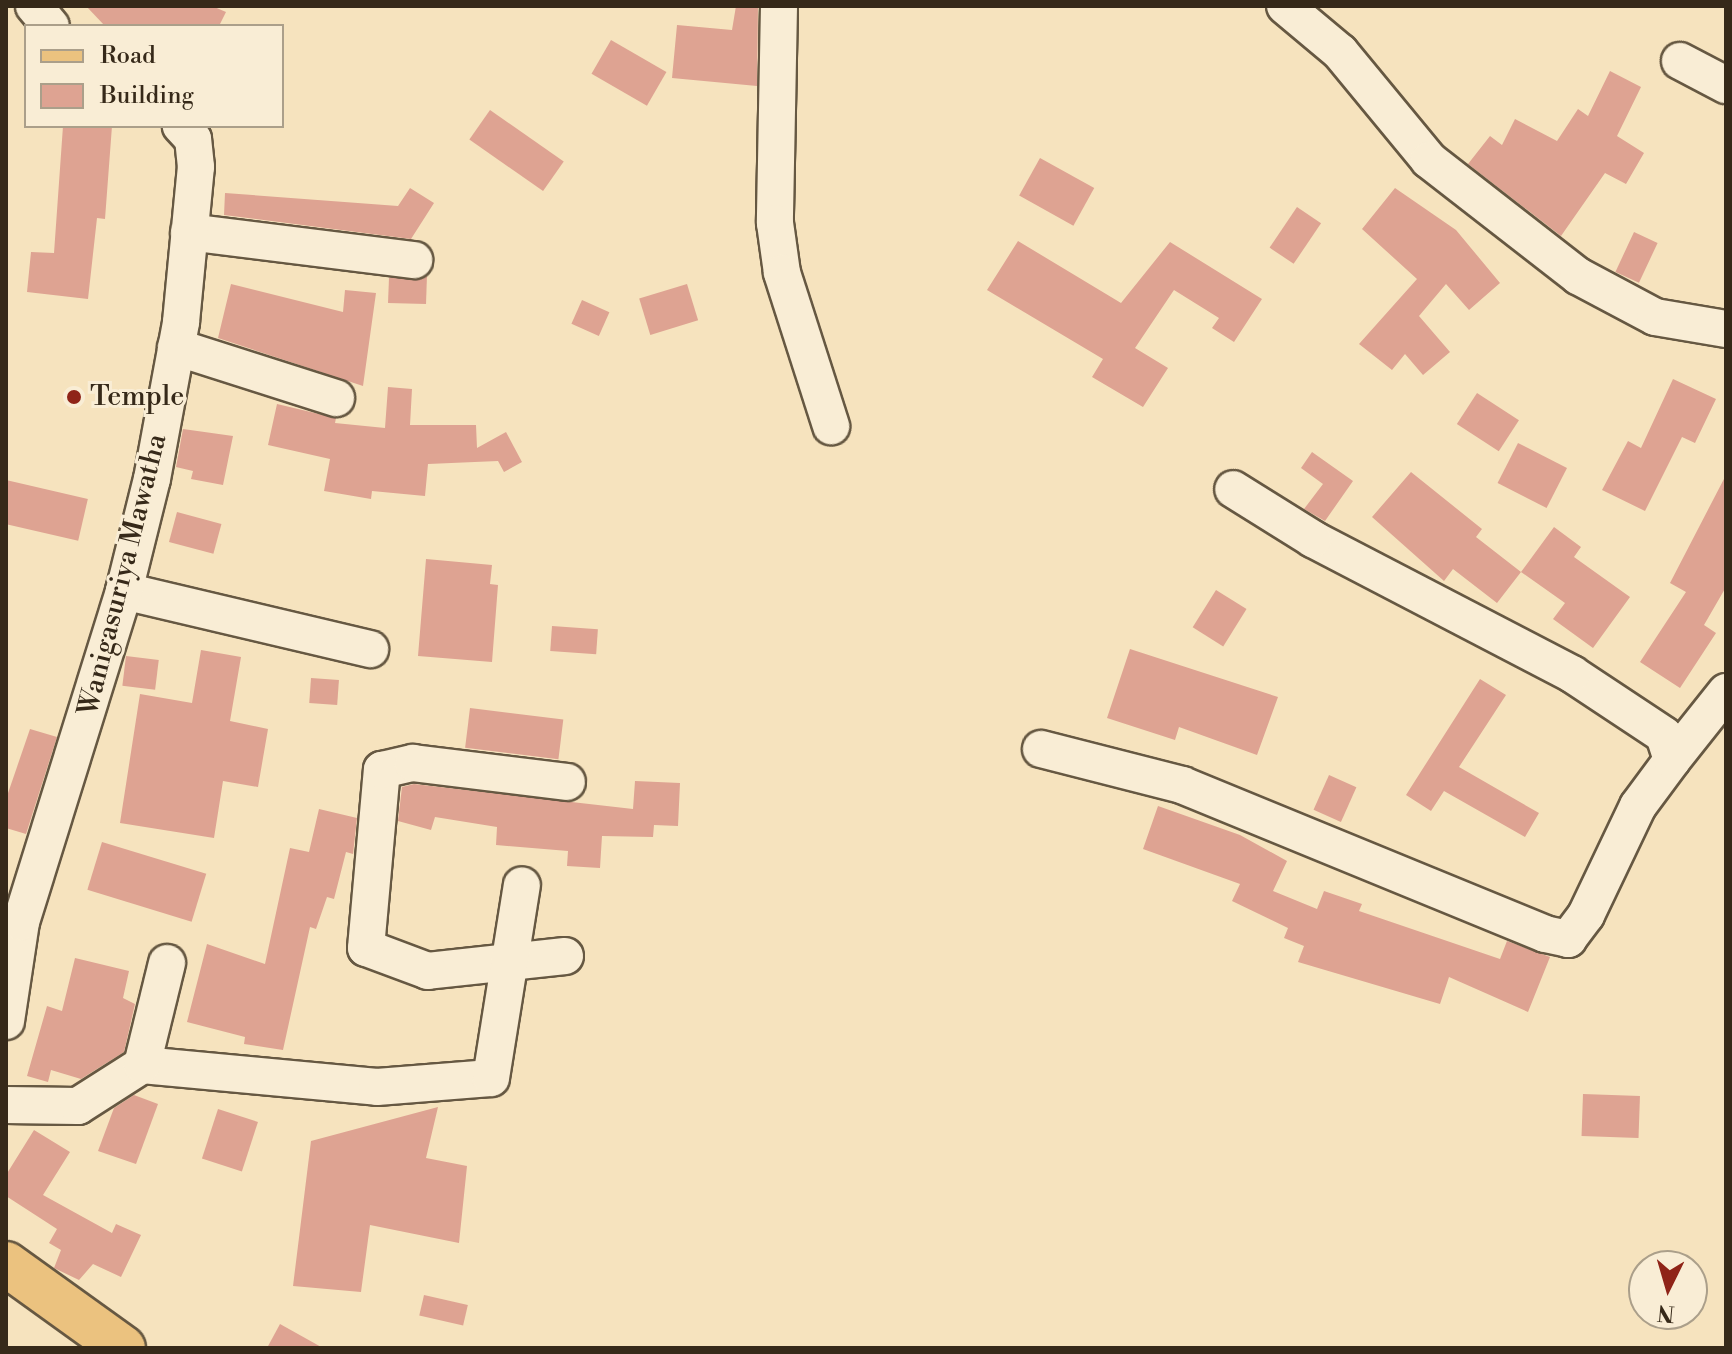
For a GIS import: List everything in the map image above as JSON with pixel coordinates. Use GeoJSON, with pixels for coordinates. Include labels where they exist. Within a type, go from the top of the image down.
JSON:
{"type":"FeatureCollection","features":[{"type":"Feature","properties":{"kind":"main road"},"geometry":{"type":"LineString","coordinates":[[6,1264],[123,1348]]}},
{"type":"Feature","properties":{"kind":"street"},"geometry":{"type":"LineString","coordinates":[[34,6],[49,24]]}},
{"type":"Feature","properties":{"kind":"street"},"geometry":{"type":"LineString","coordinates":[[779,6],[782,105],[775,223],[782,273],[831,426]]}},
{"type":"Feature","properties":{"kind":"street"},"geometry":{"type":"LineString","coordinates":[[1285,6],[1340,52],[1429,160],[1578,276],[1655,317],[1726,329]]}},
{"type":"Feature","properties":{"kind":"street"},"geometry":{"type":"LineString","coordinates":[[1680,61],[1726,85]]}},
{"type":"Feature","properties":{"kind":"street","name":"Wanigasuriya Mawatha"},"geometry":{"type":"LineString","coordinates":[[6,1021],[13,918],[124,591],[176,347],[195,147],[182,128]]}},
{"type":"Feature","properties":{"kind":"street"},"geometry":{"type":"LineString","coordinates":[[189,232],[414,260]]}},
{"type":"Feature","properties":{"kind":"street"},"geometry":{"type":"LineString","coordinates":[[176,347],[336,398]]}},
{"type":"Feature","properties":{"kind":"street"},"geometry":{"type":"LineString","coordinates":[[1233,489],[1313,539],[1572,674],[1664,735],[1672,760]]}},
{"type":"Feature","properties":{"kind":"street"},"geometry":{"type":"LineString","coordinates":[[124,591],[370,649]]}},
{"type":"Feature","properties":{"kind":"street"},"geometry":{"type":"LineString","coordinates":[[1041,749],[1182,785],[1285,831],[1568,939],[1586,915],[1638,806],[1726,692]]}},
{"type":"Feature","properties":{"kind":"street"},"geometry":{"type":"LineString","coordinates":[[565,956],[514,957],[428,971],[366,948],[382,770],[413,763],[567,782]]}},
{"type":"Feature","properties":{"kind":"street"},"geometry":{"type":"LineString","coordinates":[[6,1105],[78,1106],[142,1065],[377,1087],[491,1078],[514,957],[522,885]]}},
{"type":"Feature","properties":{"kind":"street"},"geometry":{"type":"LineString","coordinates":[[142,1065],[167,963]]}},
{"type":"Feature","properties":{"kind":"building"},"geometry":{"type":"Polygon","coordinates":[[[86,6],[212,6],[226,12],[220,24],[103,24],[86,6]]]}},
{"type":"Feature","properties":{"kind":"building"},"geometry":{"type":"Polygon","coordinates":[[[736,6],[758,6],[757,86],[672,78],[677,25],[732,30],[736,6]]]}},
{"type":"Feature","properties":{"kind":"building"},"geometry":{"type":"Polygon","coordinates":[[[611,40],[666,72],[647,106],[592,74],[611,40]]]}},
{"type":"Feature","properties":{"kind":"building"},"geometry":{"type":"Polygon","coordinates":[[[1610,71],[1641,87],[1617,136],[1644,153],[1626,184],[1605,173],[1561,236],[1468,164],[1490,136],[1502,145],[1515,119],[1557,141],[1578,109],[1588,116],[1610,71]]]}},
{"type":"Feature","properties":{"kind":"building"},"geometry":{"type":"Polygon","coordinates":[[[490,110],[564,162],[543,191],[469,139],[490,110]]]}},
{"type":"Feature","properties":{"kind":"building"},"geometry":{"type":"Polygon","coordinates":[[[63,128],[112,128],[105,219],[97,218],[88,299],[27,292],[31,252],[54,253],[63,128]]]}},
{"type":"Feature","properties":{"kind":"building"},"geometry":{"type":"Polygon","coordinates":[[[1040,158],[1094,188],[1073,226],[1019,196],[1040,158]]]}},
{"type":"Feature","properties":{"kind":"building"},"geometry":{"type":"Polygon","coordinates":[[[410,188],[434,203],[411,239],[224,215],[225,193],[398,206],[410,188]]]}},
{"type":"Feature","properties":{"kind":"building"},"geometry":{"type":"Polygon","coordinates":[[[1395,188],[1456,230],[1500,283],[1469,310],[1446,284],[1419,316],[1450,352],[1423,375],[1405,354],[1392,370],[1359,344],[1417,279],[1362,229],[1395,188]]]}},
{"type":"Feature","properties":{"kind":"building"},"geometry":{"type":"Polygon","coordinates":[[[1297,207],[1321,223],[1294,264],[1270,248],[1297,207]]]}},
{"type":"Feature","properties":{"kind":"building"},"geometry":{"type":"Polygon","coordinates":[[[1634,232],[1658,243],[1639,283],[1615,272],[1634,232]]]}},
{"type":"Feature","properties":{"kind":"building"},"geometry":{"type":"Polygon","coordinates":[[[1018,241],[1121,303],[1170,242],[1262,299],[1234,342],[1212,328],[1219,318],[1174,290],[1135,348],[1168,368],[1143,407],[1092,377],[1103,359],[987,290],[1018,241]]]}},
{"type":"Feature","properties":{"kind":"building"},"geometry":{"type":"Polygon","coordinates":[[[427,275],[426,304],[388,303],[389,278],[427,275]]]}},
{"type":"Feature","properties":{"kind":"building"},"geometry":{"type":"Polygon","coordinates":[[[231,284],[343,312],[345,290],[376,293],[363,386],[218,338],[231,284]]]}},
{"type":"Feature","properties":{"kind":"building"},"geometry":{"type":"Polygon","coordinates":[[[687,284],[698,320],[650,335],[639,299],[687,284]]]}},
{"type":"Feature","properties":{"kind":"building"},"geometry":{"type":"Polygon","coordinates":[[[582,300],[609,312],[599,336],[571,324],[582,300]]]}},
{"type":"Feature","properties":{"kind":"building"},"geometry":{"type":"Polygon","coordinates":[[[1673,379],[1716,399],[1695,443],[1682,437],[1645,511],[1602,490],[1628,441],[1641,448],[1673,379]]]}},
{"type":"Feature","properties":{"kind":"building"},"geometry":{"type":"Polygon","coordinates":[[[388,387],[412,389],[410,425],[476,425],[477,448],[506,432],[522,462],[504,472],[498,461],[428,464],[425,496],[372,491],[371,499],[324,491],[330,459],[268,445],[277,404],[336,418],[335,423],[385,428],[388,387]]]}},
{"type":"Feature","properties":{"kind":"building"},"geometry":{"type":"Polygon","coordinates":[[[1477,393],[1519,420],[1499,451],[1457,424],[1477,393]]]}},
{"type":"Feature","properties":{"kind":"building"},"geometry":{"type":"Polygon","coordinates":[[[183,429],[233,436],[223,485],[191,479],[193,471],[176,467],[183,429]]]}},
{"type":"Feature","properties":{"kind":"building"},"geometry":{"type":"Polygon","coordinates":[[[1518,443],[1567,468],[1547,508],[1498,483],[1518,443]]]}},
{"type":"Feature","properties":{"kind":"building"},"geometry":{"type":"Polygon","coordinates":[[[1312,452],[1353,481],[1325,521],[1304,509],[1323,484],[1301,468],[1312,452]]]}},
{"type":"Feature","properties":{"kind":"building"},"geometry":{"type":"Polygon","coordinates":[[[1411,472],[1482,529],[1476,537],[1521,572],[1497,603],[1453,569],[1444,581],[1372,517],[1411,472]]]}},
{"type":"Feature","properties":{"kind":"building"},"geometry":{"type":"Polygon","coordinates":[[[1726,475],[1726,587],[1704,625],[1716,633],[1680,688],[1640,662],[1686,592],[1670,583],[1726,475]]]}},
{"type":"Feature","properties":{"kind":"building"},"geometry":{"type":"Polygon","coordinates":[[[6,480],[88,499],[78,541],[6,524],[6,480]]]}},
{"type":"Feature","properties":{"kind":"building"},"geometry":{"type":"Polygon","coordinates":[[[177,512],[221,524],[213,554],[169,542],[177,512]]]}},
{"type":"Feature","properties":{"kind":"building"},"geometry":{"type":"Polygon","coordinates":[[[1554,527],[1581,547],[1574,557],[1630,597],[1593,648],[1553,619],[1565,603],[1521,572],[1554,527]]]}},
{"type":"Feature","properties":{"kind":"building"},"geometry":{"type":"Polygon","coordinates":[[[426,559],[492,565],[490,584],[498,585],[492,662],[418,656],[426,559]]]}},
{"type":"Feature","properties":{"kind":"building"},"geometry":{"type":"Polygon","coordinates":[[[1216,590],[1247,609],[1223,646],[1193,627],[1216,590]]]}},
{"type":"Feature","properties":{"kind":"building"},"geometry":{"type":"Polygon","coordinates":[[[552,626],[598,629],[596,654],[550,651],[552,626]]]}},
{"type":"Feature","properties":{"kind":"building"},"geometry":{"type":"Polygon","coordinates":[[[1130,649],[1278,697],[1257,755],[1179,727],[1175,740],[1107,718],[1130,649]]]}},
{"type":"Feature","properties":{"kind":"building"},"geometry":{"type":"Polygon","coordinates":[[[201,650],[241,657],[230,721],[268,729],[258,787],[223,781],[214,838],[120,823],[140,694],[192,703],[201,650]]]}},
{"type":"Feature","properties":{"kind":"building"},"geometry":{"type":"Polygon","coordinates":[[[126,656],[159,660],[155,690],[122,686],[126,656]]]}},
{"type":"Feature","properties":{"kind":"building"},"geometry":{"type":"Polygon","coordinates":[[[311,678],[339,680],[337,705],[309,703],[311,678]]]}},
{"type":"Feature","properties":{"kind":"building"},"geometry":{"type":"Polygon","coordinates":[[[1480,679],[1506,695],[1459,767],[1539,813],[1525,837],[1444,791],[1431,811],[1406,795],[1480,679]]]}},
{"type":"Feature","properties":{"kind":"building"},"geometry":{"type":"Polygon","coordinates":[[[470,708],[563,719],[558,759],[465,748],[470,708]]]}},
{"type":"Feature","properties":{"kind":"building"},"geometry":{"type":"Polygon","coordinates":[[[30,729],[57,737],[26,834],[6,828],[6,799],[30,729]]]}},
{"type":"Feature","properties":{"kind":"building"},"geometry":{"type":"Polygon","coordinates":[[[1329,775],[1356,787],[1341,822],[1314,810],[1329,775]]]}},
{"type":"Feature","properties":{"kind":"building"},"geometry":{"type":"Polygon","coordinates":[[[635,781],[680,783],[678,826],[654,825],[653,837],[602,836],[600,868],[567,866],[568,851],[496,845],[497,827],[435,817],[431,830],[398,821],[402,787],[414,784],[633,809],[635,781]]]}},
{"type":"Feature","properties":{"kind":"building"},"geometry":{"type":"Polygon","coordinates":[[[1158,806],[1240,835],[1287,861],[1273,891],[1317,909],[1324,891],[1362,904],[1359,911],[1500,959],[1507,941],[1550,957],[1528,1012],[1449,977],[1440,1004],[1298,962],[1304,946],[1284,938],[1288,928],[1232,901],[1240,884],[1143,849],[1158,806]]]}},
{"type":"Feature","properties":{"kind":"building"},"geometry":{"type":"Polygon","coordinates":[[[319,809],[357,818],[353,854],[346,852],[334,899],[327,897],[316,929],[310,927],[283,1050],[244,1044],[245,1037],[187,1022],[207,944],[265,964],[290,848],[309,852],[319,809]]]}},
{"type":"Feature","properties":{"kind":"building"},"geometry":{"type":"Polygon","coordinates":[[[102,842],[206,874],[192,922],[87,890],[102,842]]]}},
{"type":"Feature","properties":{"kind":"building"},"geometry":{"type":"Polygon","coordinates":[[[75,958],[129,971],[123,998],[135,1004],[124,1052],[81,1079],[51,1070],[48,1082],[27,1076],[47,1006],[62,1011],[75,958]]]}},
{"type":"Feature","properties":{"kind":"building"},"geometry":{"type":"Polygon","coordinates":[[[1583,1094],[1640,1096],[1638,1138],[1582,1136],[1583,1094]]]}},
{"type":"Feature","properties":{"kind":"building"},"geometry":{"type":"Polygon","coordinates":[[[134,1095],[158,1104],[136,1164],[98,1151],[114,1108],[134,1095]]]}},
{"type":"Feature","properties":{"kind":"building"},"geometry":{"type":"Polygon","coordinates":[[[438,1107],[426,1158],[467,1166],[459,1243],[370,1225],[361,1292],[293,1286],[311,1141],[438,1107]]]}},
{"type":"Feature","properties":{"kind":"building"},"geometry":{"type":"Polygon","coordinates":[[[218,1109],[258,1122],[242,1171],[202,1158],[218,1109]]]}},
{"type":"Feature","properties":{"kind":"building"},"geometry":{"type":"Polygon","coordinates":[[[34,1130],[70,1152],[43,1195],[112,1233],[116,1224],[141,1235],[121,1277],[93,1264],[79,1280],[54,1268],[61,1250],[49,1243],[57,1229],[6,1196],[6,1175],[34,1130]]]}},
{"type":"Feature","properties":{"kind":"building"},"geometry":{"type":"Polygon","coordinates":[[[424,1295],[468,1305],[463,1326],[419,1315],[424,1295]]]}},
{"type":"Feature","properties":{"kind":"building"},"geometry":{"type":"Polygon","coordinates":[[[280,1324],[323,1348],[267,1348],[280,1324]]]}},
{"type":"Feature","properties":{"kind":"place","name":"Temple"},"geometry":{"type":"Point","coordinates":[74,397]}}]}
